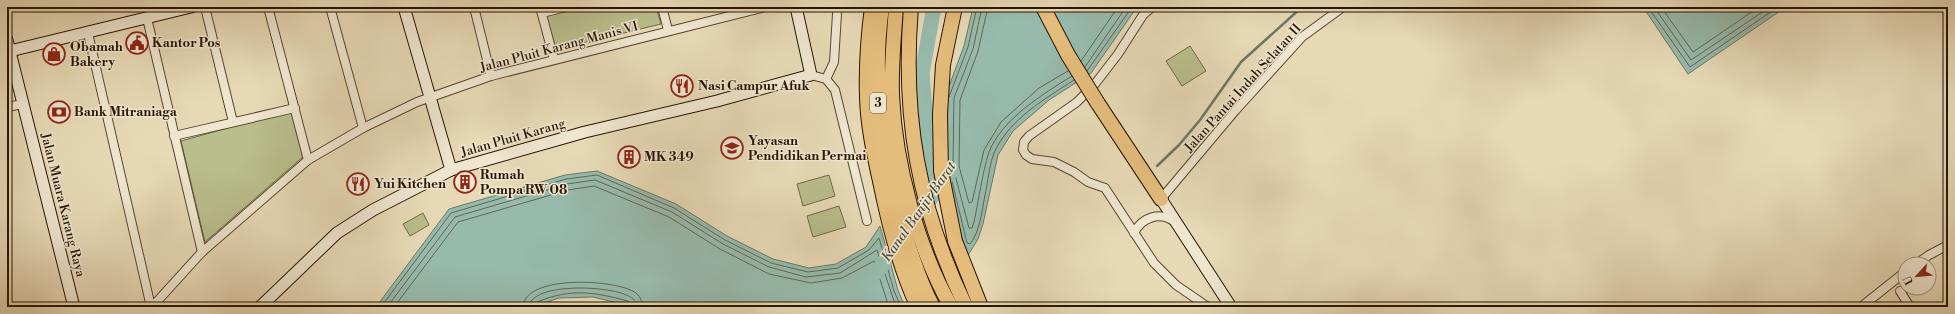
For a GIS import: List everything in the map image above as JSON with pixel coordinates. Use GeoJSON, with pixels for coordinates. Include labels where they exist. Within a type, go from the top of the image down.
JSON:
{"type":"FeatureCollection","features":[{"type":"Feature","properties":{"kind":"highway"},"geometry":{"type":"LineString","coordinates":[[872,7],[869,30],[867,98],[873,147],[887,213],[909,287],[918,307]]}},
{"type":"Feature","properties":{"kind":"highway","name":"3"},"geometry":{"type":"LineString","coordinates":[[882,7],[876,58],[879,110],[885,154],[911,256],[930,302]]}},
{"type":"Feature","properties":{"kind":"highway","name":"3"},"geometry":{"type":"LineString","coordinates":[[896,7],[892,56],[894,116],[911,207],[948,302]]}},
{"type":"Feature","properties":{"kind":"highway"},"geometry":{"type":"LineString","coordinates":[[911,7],[908,72],[914,148],[924,195],[939,245],[966,307]]}},
{"type":"Feature","properties":{"kind":"highway"},"geometry":{"type":"LineString","coordinates":[[955,7],[943,65],[940,114],[941,171],[955,241],[981,307]]}},
{"type":"Feature","properties":{"kind":"highway"},"geometry":{"type":"LineString","coordinates":[[1043,7],[1068,55],[1097,102],[1164,196]]}},
{"type":"Feature","properties":{"kind":"street"},"geometry":{"type":"LineString","coordinates":[[8,52],[191,7]]}},
{"type":"Feature","properties":{"kind":"street"},"geometry":{"type":"LineString","coordinates":[[205,7],[234,122]]}},
{"type":"Feature","properties":{"kind":"street"},"geometry":{"type":"LineString","coordinates":[[268,7],[308,160]]}},
{"type":"Feature","properties":{"kind":"street"},"geometry":{"type":"LineString","coordinates":[[330,7],[363,128]]}},
{"type":"Feature","properties":{"kind":"street"},"geometry":{"type":"LineString","coordinates":[[404,7],[451,170]]}},
{"type":"Feature","properties":{"kind":"street"},"geometry":{"type":"LineString","coordinates":[[474,7],[491,76]]}},
{"type":"Feature","properties":{"kind":"street"},"geometry":{"type":"LineString","coordinates":[[554,59],[541,10],[566,7]]}},
{"type":"Feature","properties":{"kind":"street"},"geometry":{"type":"LineString","coordinates":[[662,7],[668,30]]}},
{"type":"Feature","properties":{"kind":"street"},"geometry":{"type":"LineString","coordinates":[[723,7],[725,16]]}},
{"type":"Feature","properties":{"kind":"street","name":"Jalan Pluit Karang Manis VI"},"geometry":{"type":"LineString","coordinates":[[152,307],[202,252],[308,160],[363,128],[430,96],[491,76],[668,30],[765,7]]}},
{"type":"Feature","properties":{"kind":"street"},"geometry":{"type":"LineString","coordinates":[[796,7],[811,75],[826,79],[835,90],[867,221]]}},
{"type":"Feature","properties":{"kind":"street"},"geometry":{"type":"LineString","coordinates":[[1152,7],[1143,15],[1118,54],[1095,84],[1078,102],[1029,136],[1024,142],[1023,146],[1026,155],[1032,160],[1054,162],[1074,172],[1088,182],[1105,188],[1146,253],[1162,272],[1176,285],[1208,307]]}},
{"type":"Feature","properties":{"kind":"street","name":"Jalan Pantai Indah Selatan II"},"geometry":{"type":"LineString","coordinates":[[1164,196],[1235,111],[1302,36],[1343,7]]}},
{"type":"Feature","properties":{"kind":"street"},"geometry":{"type":"LineString","coordinates":[[826,79],[834,62],[837,14]]}},
{"type":"Feature","properties":{"kind":"street"},"geometry":{"type":"LineString","coordinates":[[147,18],[202,252]]}},
{"type":"Feature","properties":{"kind":"street"},"geometry":{"type":"LineString","coordinates":[[88,33],[152,307]]}},
{"type":"Feature","properties":{"kind":"street","name":"Jalan Muara Karang Raya"},"geometry":{"type":"LineString","coordinates":[[7,40],[8,52],[23,104],[74,307]]}},
{"type":"Feature","properties":{"kind":"street","name":"Jalan Pluit Karang"},"geometry":{"type":"LineString","coordinates":[[260,307],[337,234],[373,210],[451,170],[585,132],[658,116],[811,75]]}},
{"type":"Feature","properties":{"kind":"street"},"geometry":{"type":"LineString","coordinates":[[7,107],[23,104]]}},
{"type":"Feature","properties":{"kind":"street"},"geometry":{"type":"LineString","coordinates":[[174,136],[295,108]]}},
{"type":"Feature","properties":{"kind":"street"},"geometry":{"type":"LineString","coordinates":[[1164,196],[1176,223],[1231,307]]}},
{"type":"Feature","properties":{"kind":"street"},"geometry":{"type":"LineString","coordinates":[[1134,233],[1141,223],[1152,217],[1165,217],[1176,223]]}},
{"type":"Feature","properties":{"kind":"street"},"geometry":{"type":"LineString","coordinates":[[1928,256],[1948,245]]}},
{"type":"Feature","properties":{"kind":"street"},"geometry":{"type":"LineString","coordinates":[[1861,307],[1897,278]]}},
{"type":"Feature","properties":{"kind":"street"},"geometry":{"type":"LineString","coordinates":[[1903,296],[1910,307]]}},
{"type":"Feature","properties":{"kind":"green space"},"geometry":{"type":"Polygon","coordinates":[[[569,7],[656,7],[661,24],[553,50],[543,14],[569,7]]]}},
{"type":"Feature","properties":{"kind":"green space"},"geometry":{"type":"Polygon","coordinates":[[[1190,46],[1206,71],[1182,86],[1166,61],[1190,46]]]}},
{"type":"Feature","properties":{"kind":"green space"},"geometry":{"type":"Polygon","coordinates":[[[293,110],[305,155],[205,242],[181,141],[293,110]]]}},
{"type":"Feature","properties":{"kind":"green space"},"geometry":{"type":"Polygon","coordinates":[[[829,175],[835,196],[803,206],[797,184],[829,175]]]}},
{"type":"Feature","properties":{"kind":"green space"},"geometry":{"type":"Polygon","coordinates":[[[839,206],[846,227],[813,237],[807,216],[839,206]]]}},
{"type":"Feature","properties":{"kind":"green space"},"geometry":{"type":"Polygon","coordinates":[[[423,213],[429,225],[410,236],[403,224],[423,213]]]}},
{"type":"Feature","properties":{"kind":"water"},"geometry":{"type":"Polygon","coordinates":[[[973,7],[1137,7],[1091,73],[1049,100],[1013,131],[998,155],[983,224],[978,239],[967,257],[944,168],[945,97],[964,46],[973,7]]]}},
{"type":"Feature","properties":{"kind":"water"},"geometry":{"type":"Polygon","coordinates":[[[1643,7],[1782,7],[1783,9],[1688,74],[1643,7]]]}},
{"type":"Feature","properties":{"kind":"water"},"geometry":{"type":"Polygon","coordinates":[[[597,171],[676,204],[727,236],[773,259],[809,268],[836,264],[866,247],[880,226],[898,290],[905,307],[635,307],[593,297],[559,298],[533,307],[376,307],[449,209],[565,175],[597,171]]]}},
{"type":"Feature","properties":{"kind":"waterway"},"geometry":{"type":"LineString","coordinates":[[932,196],[922,73],[934,7]]}},
{"type":"Feature","properties":{"kind":"waterway"},"geometry":{"type":"LineString","coordinates":[[1157,166],[1179,145],[1200,120],[1241,62],[1302,7]]}},
{"type":"Feature","properties":{"kind":"waterway","name":"Kanal Banjir Barat"},"geometry":{"type":"LineString","coordinates":[[877,272],[950,172]]}},
{"type":"Feature","properties":{"kind":"place","name":"Kantor Pos"},"geometry":{"type":"Point","coordinates":[137,43]}},
{"type":"Feature","properties":{"kind":"place","name":"Obamah Bakery"},"geometry":{"type":"Point","coordinates":[54,54]}},
{"type":"Feature","properties":{"kind":"place","name":"Nasi Campur Afuk"},"geometry":{"type":"Point","coordinates":[682,86]}},
{"type":"Feature","properties":{"kind":"place","name":"Bank Mitraniaga"},"geometry":{"type":"Point","coordinates":[59,112]}},
{"type":"Feature","properties":{"kind":"place","name":"Yayasan Pendidikan Permai"},"geometry":{"type":"Point","coordinates":[732,148]}},
{"type":"Feature","properties":{"kind":"place","name":"MK 349"},"geometry":{"type":"Point","coordinates":[629,157]}},
{"type":"Feature","properties":{"kind":"place","name":"Rumah Pompa RW 08"},"geometry":{"type":"Point","coordinates":[465,182]}},
{"type":"Feature","properties":{"kind":"place","name":"Yui Kitchen"},"geometry":{"type":"Point","coordinates":[358,184]}}]}
